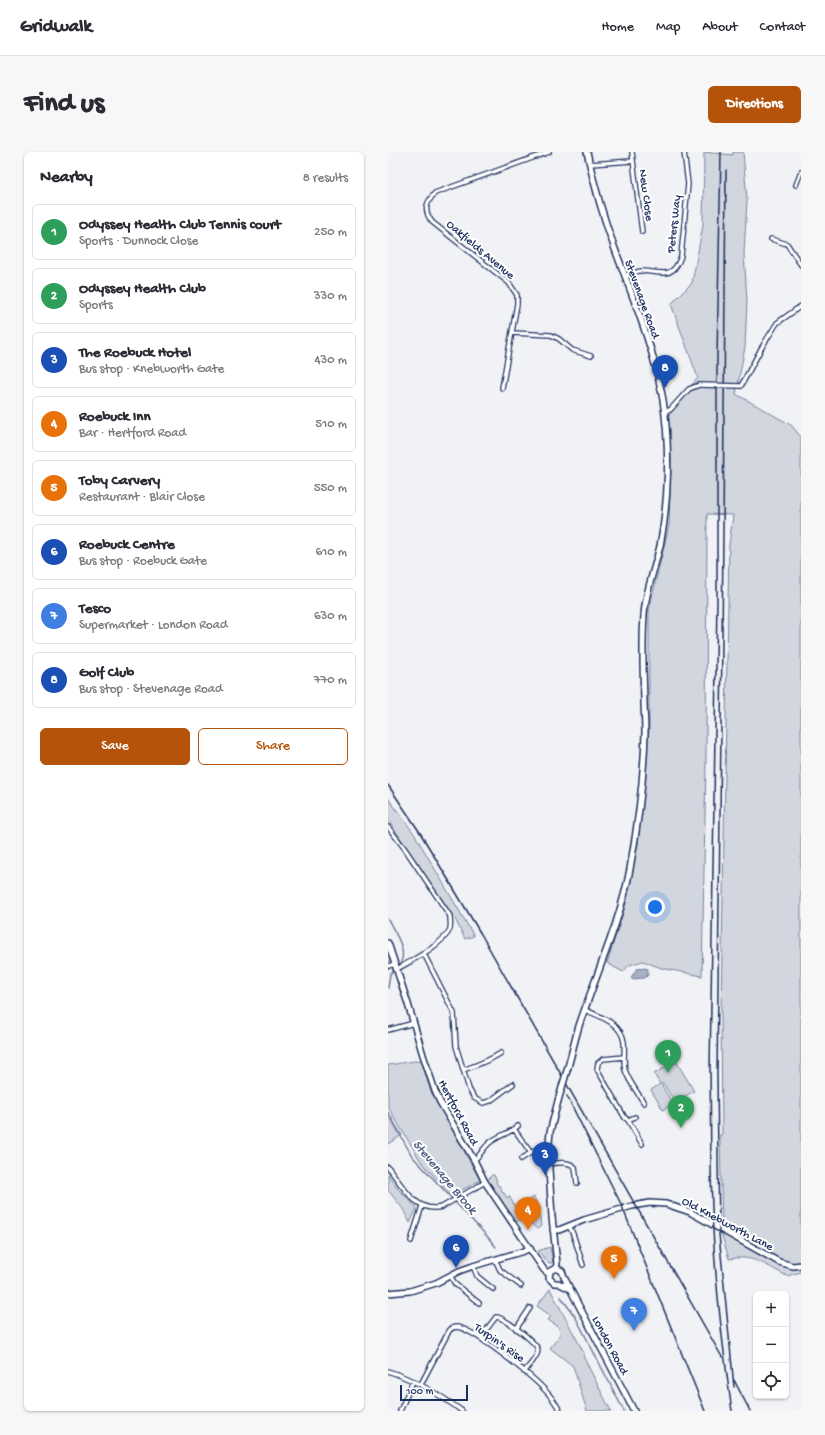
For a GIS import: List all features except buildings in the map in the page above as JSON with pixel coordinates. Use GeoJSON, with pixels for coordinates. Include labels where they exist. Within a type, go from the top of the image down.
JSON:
{"type":"FeatureCollection","features":[{"type":"Feature","properties":{"kind":"main road","name":"Stevenage Road"},"geometry":{"type":"LineString","coordinates":[[556,1268],[557,1264],[548,1164],[549,1140],[558,1101],[585,1010],[623,899],[634,843],[645,730],[643,698],[644,612],[660,544],[666,508],[667,479],[667,446],[664,411],[656,371],[648,340],[626,276],[615,250],[587,152]]}},
{"type":"Feature","properties":{"kind":"main road","name":"Hertford Road"},"geometry":{"type":"LineString","coordinates":[[388,942],[435,1091],[485,1182],[544,1270],[549,1274]]}},
{"type":"Feature","properties":{"kind":"main road","name":"Old Knebworth Lane"},"geometry":{"type":"LineString","coordinates":[[553,1230],[559,1230],[611,1212],[640,1204],[666,1204],[690,1212],[779,1262],[793,1266],[801,1265]]}},
{"type":"Feature","properties":{"kind":"main road"},"geometry":{"type":"LineString","coordinates":[[388,1293],[410,1291],[436,1283],[450,1275],[473,1266],[530,1248]]}},
{"type":"Feature","properties":{"kind":"main road"},"geometry":{"type":"LineString","coordinates":[[558,1283],[562,1281],[564,1277],[562,1271],[556,1268],[549,1274],[551,1281],[570,1289]]}},
{"type":"Feature","properties":{"kind":"main road","name":"London Road"},"geometry":{"type":"LineString","coordinates":[[564,1277],[634,1411]]}},
{"type":"Feature","properties":{"kind":"street","name":"Oakfields Avenue"},"geometry":{"type":"LineString","coordinates":[[502,388],[513,332],[517,295],[509,283],[432,222],[428,217],[427,212],[428,200],[435,193],[549,152]]}},
{"type":"Feature","properties":{"kind":"street","name":"New Close"},"geometry":{"type":"LineString","coordinates":[[632,152],[642,232]]}},
{"type":"Feature","properties":{"kind":"street","name":"Peters Way"},"geometry":{"type":"LineString","coordinates":[[626,276],[642,270],[663,274],[672,271],[678,264],[681,256],[688,184],[684,152]]}},
{"type":"Feature","properties":{"kind":"street","name":"New Close"},"geometry":{"type":"LineString","coordinates":[[590,164],[632,161]]}},
{"type":"Feature","properties":{"kind":"street"},"geometry":{"type":"LineString","coordinates":[[796,185],[801,172]]}},
{"type":"Feature","properties":{"kind":"street"},"geometry":{"type":"LineString","coordinates":[[771,239],[786,244],[801,265]]}},
{"type":"Feature","properties":{"kind":"street"},"geometry":{"type":"LineString","coordinates":[[664,411],[670,410],[689,389],[699,385],[742,386],[762,347],[777,323],[801,306]]}},
{"type":"Feature","properties":{"kind":"street"},"geometry":{"type":"LineString","coordinates":[[513,332],[550,335],[572,350],[591,356]]}},
{"type":"Feature","properties":{"kind":"street"},"geometry":{"type":"LineString","coordinates":[[388,827],[405,849],[450,916],[450,929],[424,954],[397,967],[388,966]]}},
{"type":"Feature","properties":{"kind":"street"},"geometry":{"type":"LineString","coordinates":[[424,954],[454,1013],[456,1046],[462,1070],[474,1098],[483,1103],[490,1101],[513,1084]]}},
{"type":"Feature","properties":{"kind":"street"},"geometry":{"type":"LineString","coordinates":[[585,1010],[616,1026],[622,1033],[626,1073],[644,1103]]}},
{"type":"Feature","properties":{"kind":"street"},"geometry":{"type":"LineString","coordinates":[[388,1030],[414,1023]]}},
{"type":"Feature","properties":{"kind":"street"},"geometry":{"type":"LineString","coordinates":[[462,1070],[481,1064],[501,1053]]}},
{"type":"Feature","properties":{"kind":"street"},"geometry":{"type":"LineString","coordinates":[[624,1057],[603,1059],[598,1063],[598,1073],[624,1118],[628,1120],[642,1144]]}},
{"type":"Feature","properties":{"kind":"street"},"geometry":{"type":"LineString","coordinates":[[628,1120],[635,1117]]}},
{"type":"Feature","properties":{"kind":"street"},"geometry":{"type":"LineString","coordinates":[[474,1160],[492,1140],[518,1126]]}},
{"type":"Feature","properties":{"kind":"street"},"geometry":{"type":"LineString","coordinates":[[514,1129],[530,1153]]}},
{"type":"Feature","properties":{"kind":"street"},"geometry":{"type":"LineString","coordinates":[[521,1159],[537,1149]]}},
{"type":"Feature","properties":{"kind":"street"},"geometry":{"type":"LineString","coordinates":[[548,1164],[567,1162],[571,1164],[575,1167],[577,1183]]}},
{"type":"Feature","properties":{"kind":"street"},"geometry":{"type":"LineString","coordinates":[[388,1167],[412,1198],[422,1206],[435,1209],[442,1207],[485,1182]]}},
{"type":"Feature","properties":{"kind":"street"},"geometry":{"type":"LineString","coordinates":[[411,1241],[422,1206]]}},
{"type":"Feature","properties":{"kind":"street"},"geometry":{"type":"LineString","coordinates":[[569,1226],[583,1264]]}},
{"type":"Feature","properties":{"kind":"street"},"geometry":{"type":"LineString","coordinates":[[495,1259],[500,1270],[521,1286]]}},
{"type":"Feature","properties":{"kind":"street"},"geometry":{"type":"LineString","coordinates":[[473,1266],[477,1276],[492,1289]]}},
{"type":"Feature","properties":{"kind":"street"},"geometry":{"type":"LineString","coordinates":[[450,1275],[455,1284],[479,1303]]}},
{"type":"Feature","properties":{"kind":"street"},"geometry":{"type":"LineString","coordinates":[[516,1329],[530,1308]]}},
{"type":"Feature","properties":{"kind":"street"},"geometry":{"type":"LineString","coordinates":[[480,1338],[496,1316],[501,1317],[536,1346],[538,1350],[537,1354],[524,1372]]}},
{"type":"Feature","properties":{"kind":"street","name":"Turpin's Rise"},"geometry":{"type":"LineString","coordinates":[[421,1384],[446,1335],[452,1328],[460,1328],[480,1338],[524,1372],[543,1388],[552,1398],[560,1411]]}},
{"type":"Feature","properties":{"kind":"street"},"geometry":{"type":"LineString","coordinates":[[388,1371],[421,1384],[447,1399],[462,1411]]}},
{"type":"Feature","properties":{"kind":"street"},"geometry":{"type":"LineString","coordinates":[[400,1411],[413,1381]]}},
{"type":"Feature","properties":{"kind":"shaded area"},"geometry":{"type":"Polygon","coordinates":[[[704,152],[733,155],[733,152],[743,152],[747,200],[744,253],[747,301],[745,347],[736,394],[791,425],[801,437],[801,1263],[793,1264],[780,1260],[722,1227],[720,1135],[722,1134],[721,1012],[729,545],[733,515],[707,514],[706,761],[702,976],[661,968],[643,961],[629,965],[623,972],[607,963],[627,900],[638,844],[649,731],[649,610],[669,525],[671,460],[668,417],[684,393],[698,378],[671,304],[692,283],[703,225],[704,152]]]}},
{"type":"Feature","properties":{"kind":"shaded area"},"geometry":{"type":"Polygon","coordinates":[[[388,798],[415,835],[474,936],[465,939],[454,917],[388,820],[388,798]]]}},
{"type":"Feature","properties":{"kind":"shaded area"},"geometry":{"type":"Polygon","coordinates":[[[421,1060],[430,1089],[480,1180],[451,1196],[420,1160],[388,1107],[388,1065],[421,1060]]]}},
{"type":"Feature","properties":{"kind":"shaded area"},"geometry":{"type":"Polygon","coordinates":[[[676,1061],[694,1091],[675,1102],[663,1083],[661,1084],[673,1104],[663,1110],[651,1090],[660,1084],[654,1074],[676,1061]]]}},
{"type":"Feature","properties":{"kind":"shaded area"},"geometry":{"type":"Polygon","coordinates":[[[388,1112],[402,1135],[388,1144],[388,1112]]]}},
{"type":"Feature","properties":{"kind":"shaded area"},"geometry":{"type":"Polygon","coordinates":[[[388,1174],[397,1188],[417,1208],[410,1223],[403,1209],[388,1190],[388,1174]]]}},
{"type":"Feature","properties":{"kind":"shaded area"},"geometry":{"type":"Polygon","coordinates":[[[492,1175],[494,1175],[498,1186],[500,1186],[507,1198],[509,1196],[517,1210],[522,1207],[521,1205],[534,1197],[539,1211],[541,1226],[537,1229],[523,1216],[515,1224],[485,1182],[492,1175]]]}},
{"type":"Feature","properties":{"kind":"shaded area"},"geometry":{"type":"Polygon","coordinates":[[[721,1232],[779,1265],[801,1266],[801,1272],[787,1276],[760,1262],[746,1258],[729,1259],[721,1232]]]}},
{"type":"Feature","properties":{"kind":"shaded area"},"geometry":{"type":"Polygon","coordinates":[[[550,1247],[553,1261],[552,1263],[549,1263],[538,1251],[550,1247]]]}},
{"type":"Feature","properties":{"kind":"shaded area"},"geometry":{"type":"Polygon","coordinates":[[[550,1289],[585,1355],[583,1356],[611,1411],[587,1411],[573,1366],[550,1348],[560,1335],[559,1327],[548,1320],[551,1316],[537,1306],[550,1289]]]}},
{"type":"Feature","properties":{"kind":"water"},"geometry":{"type":"Polygon","coordinates":[[[637,969],[648,969],[648,975],[645,978],[632,979],[631,977],[637,969]]]}},
{"type":"Feature","properties":{"kind":"waterway","name":"Stevenage Brook"},"geometry":{"type":"LineString","coordinates":[[388,919],[401,946],[401,962]]}},
{"type":"Feature","properties":{"kind":"waterway","name":"Stevenage Brook"},"geometry":{"type":"LineString","coordinates":[[388,988],[390,974],[394,970]]}},
{"type":"Feature","properties":{"kind":"waterway","name":"Stevenage Brook"},"geometry":{"type":"LineString","coordinates":[[388,1113],[412,1156],[496,1247]]}},
{"type":"Feature","properties":{"kind":"waterway","name":"Stevenage Brook"},"geometry":{"type":"LineString","coordinates":[[561,1297],[576,1318],[624,1411]]}},
{"type":"Feature","properties":{"kind":"railway"},"geometry":{"type":"LineString","coordinates":[[721,152],[717,357],[717,597],[710,1071],[711,1190],[714,1252],[720,1320],[732,1411]]}},
{"type":"Feature","properties":{"kind":"railway"},"geometry":{"type":"LineString","coordinates":[[726,170],[717,1075],[719,1234],[734,1387]]}},
{"type":"Feature","properties":{"kind":"railway"},"geometry":{"type":"LineString","coordinates":[[388,785],[419,831],[481,934],[722,1357]]}},
{"type":"Feature","properties":{"kind":"railway"},"geometry":{"type":"LineString","coordinates":[[567,1096],[621,1204],[705,1411]]}},
{"type":"Feature","properties":{"kind":"railway"},"geometry":{"type":"LineString","coordinates":[[734,1380],[750,1411]]}},
{"type":"Feature","properties":{"kind":"place","name":"Golf Club"},"geometry":{"type":"Point","coordinates":[665,388]}},
{"type":"Feature","properties":{"kind":"place","name":"Odyssey Health Club Tennis court"},"geometry":{"type":"Point","coordinates":[668,1073]}},
{"type":"Feature","properties":{"kind":"place","name":"Odyssey Health Club"},"geometry":{"type":"Point","coordinates":[681,1128]}},
{"type":"Feature","properties":{"kind":"place","name":"The Roebuck Hotel"},"geometry":{"type":"Point","coordinates":[545,1175]}},
{"type":"Feature","properties":{"kind":"place","name":"Roebuck Inn"},"geometry":{"type":"Point","coordinates":[528,1230]}},
{"type":"Feature","properties":{"kind":"place","name":"Roebuck Centre"},"geometry":{"type":"Point","coordinates":[456,1268]}},
{"type":"Feature","properties":{"kind":"place","name":"Toby Carvery"},"geometry":{"type":"Point","coordinates":[614,1279]}},
{"type":"Feature","properties":{"kind":"place","name":"Tesco"},"geometry":{"type":"Point","coordinates":[634,1331]}}]}
